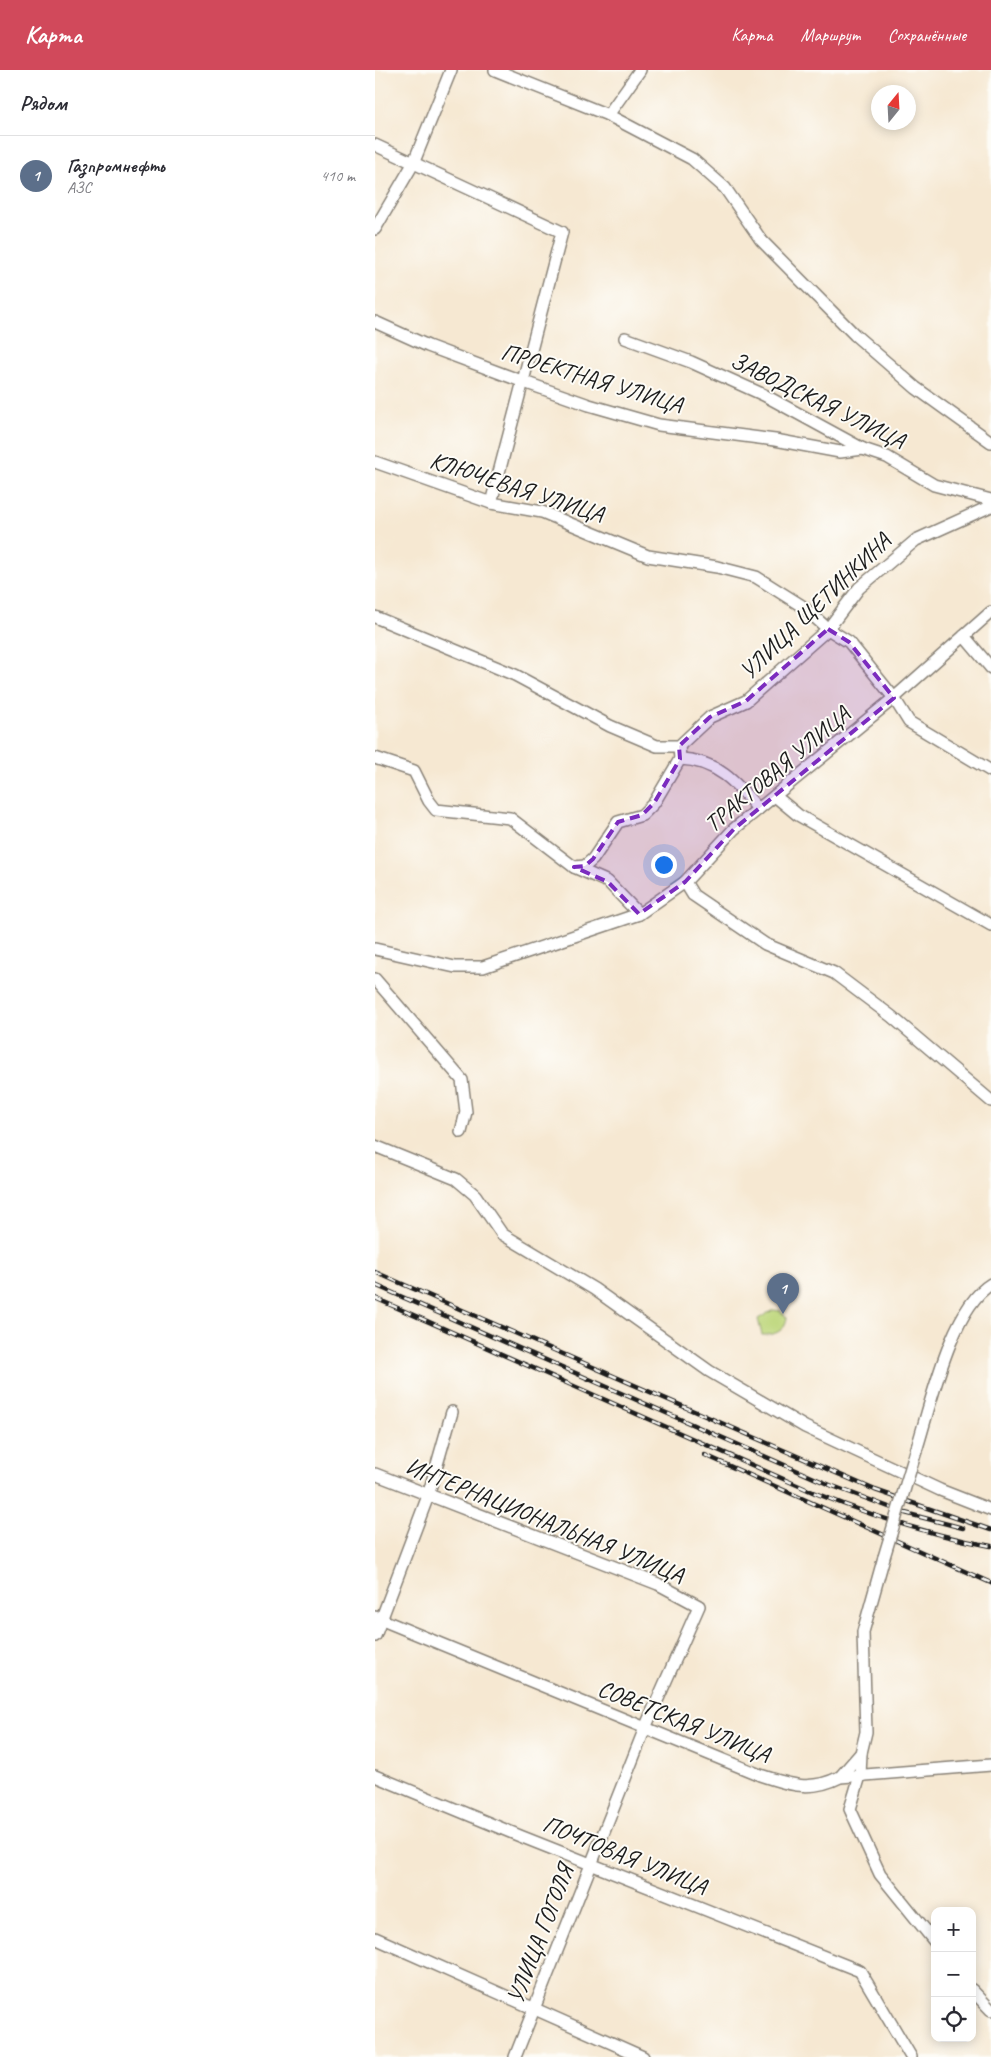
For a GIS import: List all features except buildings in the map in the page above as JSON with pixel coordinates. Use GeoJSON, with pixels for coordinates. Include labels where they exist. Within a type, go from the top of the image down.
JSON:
{"type":"FeatureCollection","features":[{"type":"Feature","properties":{"kind":"street"},"geometry":{"type":"LineString","coordinates":[[377,222],[413,164],[451,70]]}},
{"type":"Feature","properties":{"kind":"street"},"geometry":{"type":"LineString","coordinates":[[495,70],[608,115],[692,159],[725,188],[761,240],[855,335],[916,388],[991,442]]}},
{"type":"Feature","properties":{"kind":"street"},"geometry":{"type":"LineString","coordinates":[[608,115],[640,70]]}},
{"type":"Feature","properties":{"kind":"street"},"geometry":{"type":"LineString","coordinates":[[375,145],[562,232],[491,503]]}},
{"type":"Feature","properties":{"kind":"street","name":"ПРОЕКТНАЯ УЛИЦА"},"geometry":{"type":"LineString","coordinates":[[375,322],[428,346],[524,382],[589,405],[659,425],[775,440],[839,452],[863,449]]}},
{"type":"Feature","properties":{"kind":"street","name":"ЗАВОДСКАЯ УЛИЦА"},"geometry":{"type":"LineString","coordinates":[[625,338],[691,362],[764,395],[863,449],[887,456],[934,485],[991,500]]}},
{"type":"Feature","properties":{"kind":"street","name":"КЛЮЧЕВАЯ УЛИЦА"},"geometry":{"type":"LineString","coordinates":[[375,462],[491,503],[542,512],[648,556],[717,567],[756,577],[802,606],[828,629],[849,642],[894,698],[909,722],[991,771]]}},
{"type":"Feature","properties":{"kind":"street","name":"УЛИЦА ЩЕТИНКИНА"},"geometry":{"type":"LineString","coordinates":[[679,746],[710,716],[746,701],[828,629],[859,588],[916,540],[991,506]]}},
{"type":"Feature","properties":{"kind":"street","name":"ТРАКТОВАЯ УЛИЦА"},"geometry":{"type":"LineString","coordinates":[[375,949],[455,967],[483,967],[639,914],[685,882],[734,829],[894,698],[991,612]]}},
{"type":"Feature","properties":{"kind":"street"},"geometry":{"type":"LineString","coordinates":[[375,617],[515,676],[617,730],[657,746],[679,746],[680,759],[653,803],[643,815],[618,822],[593,859],[585,866],[574,867]]}},
{"type":"Feature","properties":{"kind":"street"},"geometry":{"type":"LineString","coordinates":[[964,636],[991,668]]}},
{"type":"Feature","properties":{"kind":"street"},"geometry":{"type":"LineString","coordinates":[[375,758],[414,771],[429,801],[436,810],[510,818],[574,867],[608,882],[639,914]]}},
{"type":"Feature","properties":{"kind":"street"},"geometry":{"type":"LineString","coordinates":[[680,759],[692,760],[723,773],[738,784],[758,809]]}},
{"type":"Feature","properties":{"kind":"street"},"geometry":{"type":"LineString","coordinates":[[775,796],[798,815],[991,925]]}},
{"type":"Feature","properties":{"kind":"street"},"geometry":{"type":"LineString","coordinates":[[685,882],[693,895],[765,944],[834,973],[891,1016],[991,1101]]}},
{"type":"Feature","properties":{"kind":"street"},"geometry":{"type":"LineString","coordinates":[[375,980],[463,1080],[466,1112],[461,1132]]}},
{"type":"Feature","properties":{"kind":"street"},"geometry":{"type":"LineString","coordinates":[[375,1146],[456,1178],[475,1195],[502,1234],[594,1289],[709,1371],[805,1427],[940,1490],[991,1510]]}},
{"type":"Feature","properties":{"kind":"street"},"geometry":{"type":"LineString","coordinates":[[931,1937],[881,1874],[850,1809],[860,1776],[861,1753],[866,1732],[863,1632],[883,1557],[947,1352],[963,1315],[984,1288],[991,1284]]}},
{"type":"Feature","properties":{"kind":"street"},"geometry":{"type":"LineString","coordinates":[[375,1636],[378,1619],[428,1496],[452,1412]]}},
{"type":"Feature","properties":{"kind":"street","name":"ИНТЕРНАЦИОНАЛЬНАЯ УЛИЦА"},"geometry":{"type":"LineString","coordinates":[[375,1474],[658,1584],[699,1606]]}},
{"type":"Feature","properties":{"kind":"street","name":"УЛИЦА ГОГОЛЯ"},"geometry":{"type":"LineString","coordinates":[[515,2057],[645,1728],[699,1606]]}},
{"type":"Feature","properties":{"kind":"street","name":"СОВЕТСКАЯ УЛИЦА"},"geometry":{"type":"LineString","coordinates":[[378,1619],[760,1775],[802,1787],[829,1783],[841,1778],[991,1765]]}},
{"type":"Feature","properties":{"kind":"street"},"geometry":{"type":"LineString","coordinates":[[841,1778],[861,1753]]}},
{"type":"Feature","properties":{"kind":"street","name":"ПОЧТОВАЯ УЛИЦА"},"geometry":{"type":"LineString","coordinates":[[375,1776],[860,1971],[911,2057]]}},
{"type":"Feature","properties":{"kind":"street"},"geometry":{"type":"LineString","coordinates":[[375,1938],[643,2057]]}},
{"type":"Feature","properties":{"kind":"street"},"geometry":{"type":"LineString","coordinates":[[976,1994],[991,2010]]}},
{"type":"Feature","properties":{"kind":"highlighted area"},"geometry":{"type":"Polygon","coordinates":[[[828,629],[849,642],[894,698],[734,829],[685,882],[639,914],[608,882],[574,867],[585,866],[593,859],[618,822],[642,815],[654,803],[680,759],[679,746],[710,717],[746,701],[828,629]]]}},
{"type":"Feature","properties":{"kind":"green space"},"geometry":{"type":"Polygon","coordinates":[[[773,1310],[781,1311],[787,1318],[786,1323],[778,1332],[762,1335],[758,1319],[773,1310]]]}},
{"type":"Feature","properties":{"kind":"railway"},"geometry":{"type":"LineString","coordinates":[[375,1272],[875,1490],[991,1530]]}},
{"type":"Feature","properties":{"kind":"railway"},"geometry":{"type":"LineString","coordinates":[[375,1285],[830,1485],[905,1513],[963,1528]]}},
{"type":"Feature","properties":{"kind":"railway"},"geometry":{"type":"LineString","coordinates":[[375,1298],[815,1493],[901,1524],[991,1546]]}},
{"type":"Feature","properties":{"kind":"railway"},"geometry":{"type":"LineString","coordinates":[[705,1455],[991,1583]]}},
{"type":"Feature","properties":{"kind":"place","name":"Газпромнефть"},"geometry":{"type":"Point","coordinates":[783,1314]}}]}
